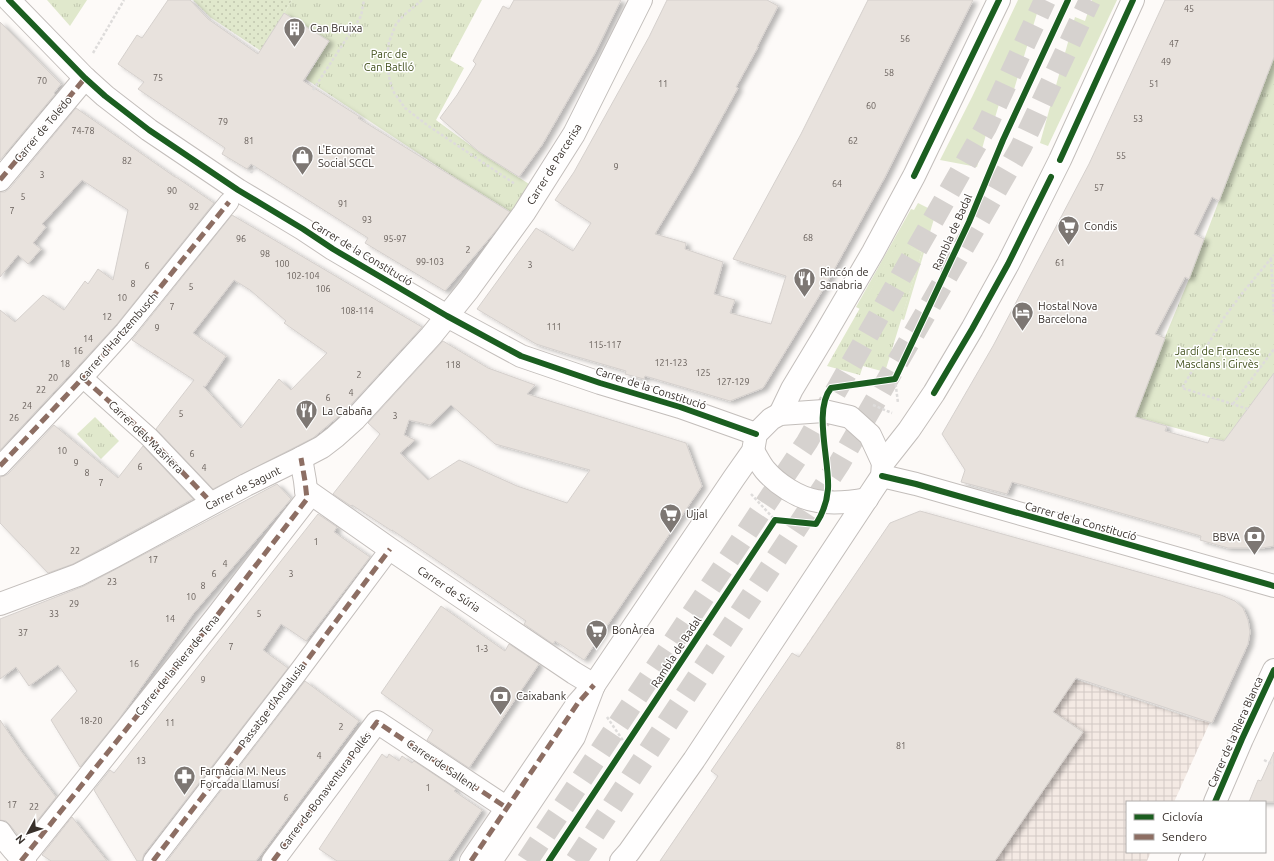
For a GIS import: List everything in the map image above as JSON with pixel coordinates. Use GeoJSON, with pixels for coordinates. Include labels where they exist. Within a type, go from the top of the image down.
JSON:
{"type":"FeatureCollection","features":[{"type":"Feature","properties":{"kind":"street","name":"Carrer de la Constitució"},"geometry":{"type":"LineString","coordinates":[[9,0],[85,78],[105,96],[149,130],[238,190],[333,249],[447,316],[521,356],[600,383],[680,407],[754,442]]}},
{"type":"Feature","properties":{"kind":"street","name":"Carrer de Parcerisa"},"geometry":{"type":"LineString","coordinates":[[447,316],[524,213],[574,134],[641,0]]}},
{"type":"Feature","properties":{"kind":"street"},"geometry":{"type":"LineString","coordinates":[[780,414],[792,389],[870,258],[914,176],[999,0]]}},
{"type":"Feature","properties":{"kind":"street"},"geometry":{"type":"LineString","coordinates":[[621,861],[629,852],[694,760],[867,499],[883,469],[934,393],[1008,264],[1099,76],[1133,0]]}},
{"type":"Feature","properties":{"kind":"street","name":"Carrer de Toledo"},"geometry":{"type":"LineString","coordinates":[[0,180],[85,78]]}},
{"type":"Feature","properties":{"kind":"street","name":"Carrer d'Hartzembusch"},"geometry":{"type":"LineString","coordinates":[[0,466],[125,331],[229,202]]}},
{"type":"Feature","properties":{"kind":"street","name":"Carrer de Sagunt"},"geometry":{"type":"LineString","coordinates":[[0,604],[78,575],[246,485],[322,447],[355,419],[431,336],[447,316]]}},
{"type":"Feature","properties":{"kind":"street","name":"Carrer dels Masriera"},"geometry":{"type":"LineString","coordinates":[[82,378],[150,437],[207,498]]}},
{"type":"Feature","properties":{"kind":"street"},"geometry":{"type":"LineString","coordinates":[[471,861],[578,703],[594,685],[734,478],[754,442],[771,419],[780,414],[824,412],[850,417],[870,435],[883,469]]}},
{"type":"Feature","properties":{"kind":"street"},"geometry":{"type":"LineString","coordinates":[[754,442],[764,469],[777,483],[793,493],[816,501],[845,502],[867,499]]}},
{"type":"Feature","properties":{"kind":"street","name":"Carrer de la Riera de Tena"},"geometry":{"type":"LineString","coordinates":[[23,860],[216,616],[306,499],[301,458]]}},
{"type":"Feature","properties":{"kind":"street","name":"Carrer de la Constitució"},"geometry":{"type":"LineString","coordinates":[[883,469],[916,484],[1274,586]]}},
{"type":"Feature","properties":{"kind":"street","name":"Carrer de Súria"},"geometry":{"type":"LineString","coordinates":[[306,490],[390,549],[594,685]]}},
{"type":"Feature","properties":{"kind":"street","name":"Passatge d'Andalusia"},"geometry":{"type":"LineString","coordinates":[[153,861],[296,675],[390,549]]}},
{"type":"Feature","properties":{"kind":"street","name":"Carrer de la Riera Blanca"},"geometry":{"type":"LineString","coordinates":[[1215,801],[1274,670]]}},
{"type":"Feature","properties":{"kind":"street"},"geometry":{"type":"LineString","coordinates":[[491,861],[574,737],[594,685]]}},
{"type":"Feature","properties":{"kind":"street","name":"Carrer de Sallent"},"geometry":{"type":"LineString","coordinates":[[377,722],[507,808]]}},
{"type":"Feature","properties":{"kind":"street","name":"Carrer de Bonaventura Pollés"},"geometry":{"type":"LineString","coordinates":[[273,861],[377,722]]}},
{"type":"Feature","properties":{"kind":"street"},"geometry":{"type":"LineString","coordinates":[[0,832],[10,847],[23,860]]}},
{"type":"Feature","properties":{"kind":"path"},"geometry":{"type":"LineString","coordinates":[[93,54],[124,0]]}},
{"type":"Feature","properties":{"kind":"path"},"geometry":{"type":"LineString","coordinates":[[313,90],[361,16],[364,0]]}},
{"type":"Feature","properties":{"kind":"path"},"geometry":{"type":"LineString","coordinates":[[422,0],[396,24],[388,42],[387,58],[389,77],[393,91],[405,108],[427,125],[520,187]]}},
{"type":"Feature","properties":{"kind":"path"},"geometry":{"type":"LineString","coordinates":[[1248,409],[1182,388],[1223,319],[1274,254]]}},
{"type":"Feature","properties":{"kind":"path"},"geometry":{"type":"LineString","coordinates":[[1271,259],[1274,315]]}},
{"type":"Feature","properties":{"kind":"path"},"geometry":{"type":"LineString","coordinates":[[1233,404],[1274,349]]}},
{"type":"Feature","properties":{"kind":"path"},"geometry":{"type":"LineString","coordinates":[[746,489],[775,520],[816,524],[826,501],[824,412],[827,393],[831,388],[895,379],[899,408]]}},
{"type":"Feature","properties":{"kind":"path"},"geometry":{"type":"LineString","coordinates":[[1264,760],[1274,765]]}},
{"type":"Feature","properties":{"kind":"shaded area"},"geometry":{"type":"Polygon","coordinates":[[[839,597],[1071,678],[1197,720],[1210,722],[1174,801],[1126,801],[1126,853],[1151,853],[1147,861],[660,861],[839,597]]]}},
{"type":"Feature","properties":{"kind":"green space"},"geometry":{"type":"Polygon","coordinates":[[[47,0],[87,0],[70,26],[47,0]]]}},
{"type":"Feature","properties":{"kind":"green space"},"geometry":{"type":"Polygon","coordinates":[[[193,0],[292,0],[261,51],[210,17],[193,0]]]}},
{"type":"Feature","properties":{"kind":"green space","name":"Parc de Can Batlló"},"geometry":{"type":"Polygon","coordinates":[[[292,0],[482,0],[450,60],[464,68],[436,120],[478,151],[529,184],[511,212],[457,179],[306,79],[329,41],[284,13],[292,0]]]}},
{"type":"Feature","properties":{"kind":"green space"},"geometry":{"type":"Polygon","coordinates":[[[1018,0],[1041,0],[1012,96],[1002,94],[994,121],[990,120],[977,167],[940,160],[972,97],[1018,0]]]}},
{"type":"Feature","properties":{"kind":"green space"},"geometry":{"type":"Polygon","coordinates":[[[1092,0],[1117,0],[1048,146],[1040,143],[1075,17],[1085,21],[1092,0]]]}},
{"type":"Feature","properties":{"kind":"green space","name":"Jardí de Francesc Masclans i Girvès"},"geometry":{"type":"Polygon","coordinates":[[[1274,57],[1274,373],[1224,441],[1135,417],[1274,57]]]}},
{"type":"Feature","properties":{"kind":"green space"},"geometry":{"type":"Polygon","coordinates":[[[918,203],[936,212],[904,320],[901,319],[922,252],[897,244],[860,309],[856,307],[911,209],[914,210],[918,203]]]}},
{"type":"Feature","properties":{"kind":"green space"},"geometry":{"type":"Polygon","coordinates":[[[897,243],[922,252],[885,372],[863,366],[860,375],[827,366],[897,243]]]}},
{"type":"Feature","properties":{"kind":"green space"},"geometry":{"type":"Polygon","coordinates":[[[95,417],[119,441],[101,459],[77,434],[95,417]]]}},
{"type":"Feature","properties":{"kind":"building"},"geometry":{"type":"Polygon","coordinates":[[[168,0],[190,0],[208,19],[258,54],[284,13],[329,41],[303,81],[360,117],[358,118],[510,212],[445,291],[365,243],[368,238],[251,164],[247,169],[222,154],[225,148],[138,89],[144,82],[118,64],[137,35],[142,38],[168,0]]]}},
{"type":"Feature","properties":{"kind":"building"},"geometry":{"type":"Polygon","coordinates":[[[514,0],[621,0],[595,53],[542,145],[519,177],[478,151],[440,118],[457,95],[476,64],[473,61],[503,6],[509,9],[514,0]]]}},
{"type":"Feature","properties":{"kind":"building"},"geometry":{"type":"Polygon","coordinates":[[[667,0],[767,0],[778,6],[736,87],[738,88],[692,172],[655,234],[686,243],[685,249],[723,262],[714,294],[735,300],[730,313],[771,324],[786,276],[733,259],[801,134],[868,0],[973,0],[885,177],[824,288],[763,388],[730,401],[645,376],[644,379],[625,374],[626,371],[536,344],[477,309],[536,228],[573,251],[591,223],[555,200],[574,172],[649,37],[667,0]]]}},
{"type":"Feature","properties":{"kind":"building"},"geometry":{"type":"Polygon","coordinates":[[[1165,0],[1274,0],[1274,57],[1219,201],[1212,197],[1194,234],[1204,239],[1189,279],[1185,277],[1155,334],[1165,338],[1135,417],[1167,426],[1165,431],[1208,443],[1210,438],[1224,441],[1274,373],[1274,546],[1262,548],[1228,548],[1200,540],[1201,536],[1012,482],[1007,494],[961,482],[965,470],[942,434],[993,346],[1089,164],[1165,0]]]}},
{"type":"Feature","properties":{"kind":"building"},"geometry":{"type":"Polygon","coordinates":[[[0,22],[61,84],[54,93],[55,94],[0,160],[0,22]]]}},
{"type":"Feature","properties":{"kind":"building"},"geometry":{"type":"Polygon","coordinates":[[[76,108],[214,203],[117,324],[0,450],[0,310],[15,322],[43,295],[64,310],[85,281],[88,284],[98,269],[113,280],[128,210],[82,180],[42,224],[46,227],[33,243],[41,249],[28,264],[18,255],[0,277],[0,192],[5,192],[10,188],[76,108]]]}},
{"type":"Feature","properties":{"kind":"building"},"geometry":{"type":"Polygon","coordinates":[[[232,215],[422,327],[346,410],[313,438],[213,489],[156,429],[194,380],[132,340],[232,215]],[[234,280],[193,333],[226,356],[205,387],[203,386],[241,428],[279,379],[291,390],[327,353],[284,323],[286,321],[250,290],[234,280]]]}},
{"type":"Feature","properties":{"kind":"building"},"geometry":{"type":"Polygon","coordinates":[[[443,341],[488,368],[535,385],[527,394],[686,443],[702,486],[584,660],[555,641],[553,644],[524,624],[526,621],[494,599],[392,530],[333,494],[380,434],[368,423],[443,341]],[[451,405],[430,425],[409,420],[404,435],[415,440],[400,453],[428,480],[459,460],[517,486],[567,503],[590,470],[495,444],[451,405]]]}},
{"type":"Feature","properties":{"kind":"building"},"geometry":{"type":"Polygon","coordinates":[[[54,425],[118,478],[143,446],[193,499],[73,564],[48,573],[0,523],[0,477],[8,474],[54,425]]]}},
{"type":"Feature","properties":{"kind":"building"},"geometry":{"type":"Polygon","coordinates":[[[277,484],[291,499],[193,614],[119,719],[80,767],[51,720],[77,691],[58,665],[29,686],[16,667],[0,679],[0,619],[84,586],[277,484]]]}},
{"type":"Feature","properties":{"kind":"building"},"geometry":{"type":"Polygon","coordinates":[[[920,511],[1221,595],[1235,601],[1243,608],[1248,620],[1250,632],[1248,644],[1212,723],[1076,678],[1053,712],[1083,732],[995,861],[660,861],[718,776],[711,771],[792,653],[799,657],[890,523],[920,511]]]}},
{"type":"Feature","properties":{"kind":"building"},"geometry":{"type":"Polygon","coordinates":[[[318,514],[337,527],[334,532],[370,557],[306,641],[281,624],[263,650],[288,668],[144,854],[142,861],[137,861],[94,790],[110,770],[114,773],[318,514]]]}},
{"type":"Feature","properties":{"kind":"building"},"geometry":{"type":"Polygon","coordinates":[[[441,606],[505,651],[509,644],[539,664],[469,768],[427,740],[433,730],[381,693],[441,606]]]}},
{"type":"Feature","properties":{"kind":"building"},"geometry":{"type":"Polygon","coordinates":[[[305,681],[359,721],[256,861],[167,861],[305,681]]]}},
{"type":"Feature","properties":{"kind":"building"},"geometry":{"type":"Polygon","coordinates":[[[0,720],[21,751],[56,797],[22,840],[6,821],[0,820],[0,720]]]}},
{"type":"Feature","properties":{"kind":"building"},"geometry":{"type":"Polygon","coordinates":[[[1274,752],[1274,802],[1249,801],[1258,780],[1261,781],[1274,752]]]}},
{"type":"Feature","properties":{"kind":"building"},"geometry":{"type":"Polygon","coordinates":[[[382,754],[387,758],[389,754],[399,761],[402,756],[412,763],[414,761],[456,789],[454,791],[482,810],[448,861],[337,861],[319,849],[382,754]]]}},
{"type":"Feature","properties":{"kind":"building"},"geometry":{"type":"Polygon","coordinates":[[[72,817],[107,861],[51,861],[42,855],[72,817]]]}},
{"type":"Feature","properties":{"kind":"tunnel"},"geometry":{"type":"LineString","coordinates":[[527,861],[807,442],[986,127],[1045,0]]}},
{"type":"Feature","properties":{"kind":"tunnel"},"geometry":{"type":"LineString","coordinates":[[576,861],[839,464],[1021,147],[1090,0]]}},
{"type":"Feature","properties":{"kind":"marked path"},"geometry":{"type":"LineString","coordinates":[[0,180],[85,78]]}},
{"type":"Feature","properties":{"kind":"marked path"},"geometry":{"type":"LineString","coordinates":[[0,466],[125,331],[229,202]]}},
{"type":"Feature","properties":{"kind":"marked path"},"geometry":{"type":"LineString","coordinates":[[83,378],[149,437],[207,498]]}},
{"type":"Feature","properties":{"kind":"marked path"},"geometry":{"type":"LineString","coordinates":[[21,861],[216,617],[307,499],[301,458]]}},
{"type":"Feature","properties":{"kind":"marked path"},"geometry":{"type":"LineString","coordinates":[[153,861],[296,675],[390,549]]}},
{"type":"Feature","properties":{"kind":"marked path"},"geometry":{"type":"LineString","coordinates":[[471,861],[578,703],[594,685]]}},
{"type":"Feature","properties":{"kind":"marked path"},"geometry":{"type":"LineString","coordinates":[[273,861],[377,722],[507,808]]}},
{"type":"Feature","properties":{"kind":"cycle path"},"geometry":{"type":"LineString","coordinates":[[9,0],[85,78],[105,96],[149,130],[238,190],[333,249],[447,316],[521,356],[600,383],[680,407],[756,434]]}},
{"type":"Feature","properties":{"kind":"cycle path"},"geometry":{"type":"LineString","coordinates":[[914,176],[999,0]]}},
{"type":"Feature","properties":{"kind":"cycle path","name":"Rambla de Badal"},"geometry":{"type":"LineString","coordinates":[[549,861],[775,520],[816,524],[821,516],[827,498],[828,489],[823,423],[823,409],[826,398],[831,388],[895,379],[969,222],[1003,140],[1068,0]]}},
{"type":"Feature","properties":{"kind":"cycle path"},"geometry":{"type":"LineString","coordinates":[[1060,160],[1133,0]]}},
{"type":"Feature","properties":{"kind":"cycle path"},"geometry":{"type":"LineString","coordinates":[[934,393],[1008,264],[1051,177]]}},
{"type":"Feature","properties":{"kind":"cycle path"},"geometry":{"type":"LineString","coordinates":[[882,476],[916,484],[1274,586]]}},
{"type":"Feature","properties":{"kind":"cycle path"},"geometry":{"type":"LineString","coordinates":[[1215,801],[1274,670]]}},
{"type":"Feature","properties":{"kind":"place","name":"Can Bruixa"},"geometry":{"type":"Point","coordinates":[294,48]}},
{"type":"Feature","properties":{"kind":"place","name":"L'Economat Social SCCL"},"geometry":{"type":"Point","coordinates":[302,176]}},
{"type":"Feature","properties":{"kind":"place","name":"Condis"},"geometry":{"type":"Point","coordinates":[1069,246]}},
{"type":"Feature","properties":{"kind":"place","name":"Rincón de Sanabria"},"geometry":{"type":"Point","coordinates":[805,298]}},
{"type":"Feature","properties":{"kind":"place","name":"Hostal Nova Barcelona"},"geometry":{"type":"Point","coordinates":[1023,332]}},
{"type":"Feature","properties":{"kind":"place","name":"La Cabaña"},"geometry":{"type":"Point","coordinates":[306,430]}},
{"type":"Feature","properties":{"kind":"place","name":"Ujjal"},"geometry":{"type":"Point","coordinates":[671,534]}},
{"type":"Feature","properties":{"kind":"place","name":"BBVA"},"geometry":{"type":"Point","coordinates":[1255,556]}},
{"type":"Feature","properties":{"kind":"place","name":"BonÀrea"},"geometry":{"type":"Point","coordinates":[596,650]}},
{"type":"Feature","properties":{"kind":"place","name":"Caixabank"},"geometry":{"type":"Point","coordinates":[500,716]}},
{"type":"Feature","properties":{"kind":"place","name":"Farmàcia M. Neus Forcada Llamusí"},"geometry":{"type":"Point","coordinates":[184,796]}}]}
